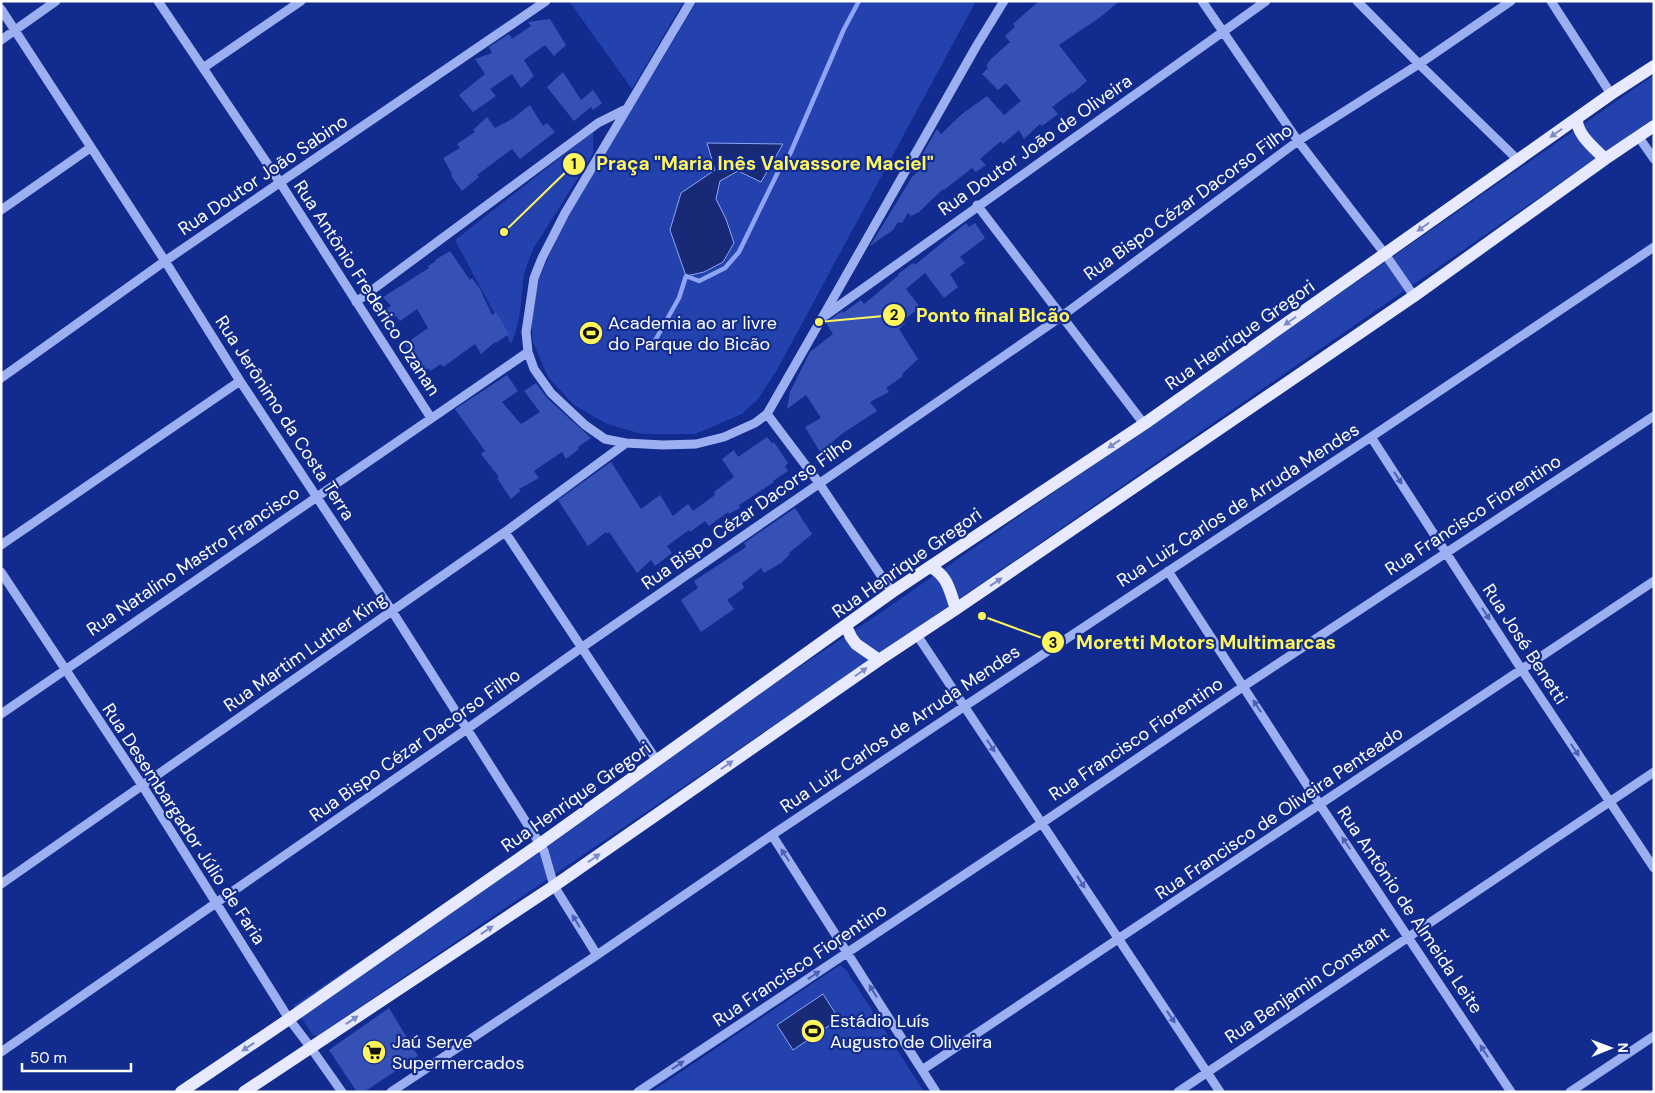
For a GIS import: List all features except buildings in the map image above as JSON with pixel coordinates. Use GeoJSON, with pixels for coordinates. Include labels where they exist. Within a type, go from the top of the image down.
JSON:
{"type":"FeatureCollection","features":[{"type":"Feature","properties":{"kind":"main road","name":"Rua Henrique Gregori"},"geometry":{"type":"LineString","coordinates":[[181,1092],[289,1020],[657,762],[892,592],[1144,424],[1611,94],[1652,69]]}},
{"type":"Feature","properties":{"kind":"main road"},"geometry":{"type":"LineString","coordinates":[[1577,118],[1577,126],[1581,132],[1593,148],[1605,159]]}},
{"type":"Feature","properties":{"kind":"main road"},"geometry":{"type":"LineString","coordinates":[[244,1092],[554,886],[879,660],[1414,296],[1654,126]]}},
{"type":"Feature","properties":{"kind":"main road"},"geometry":{"type":"LineString","coordinates":[[930,567],[938,571],[945,579],[956,609]]}},
{"type":"Feature","properties":{"kind":"main road"},"geometry":{"type":"LineString","coordinates":[[846,626],[856,644],[879,660]]}},
{"type":"Feature","properties":{"kind":"street"},"geometry":{"type":"LineString","coordinates":[[1,40],[56,1]]}},
{"type":"Feature","properties":{"kind":"street","name":"Rua Antônio Frederico Ozanan"},"geometry":{"type":"LineString","coordinates":[[158,1],[280,184],[431,418]]}},
{"type":"Feature","properties":{"kind":"street"},"geometry":{"type":"LineString","coordinates":[[203,68],[301,1]]}},
{"type":"Feature","properties":{"kind":"street","name":"Rua Doutor João Sabino"},"geometry":{"type":"LineString","coordinates":[[1,378],[166,262],[546,1]]}},
{"type":"Feature","properties":{"kind":"street"},"geometry":{"type":"LineString","coordinates":[[690,1],[564,213],[534,278],[526,332],[528,352],[534,369],[551,393],[578,418],[605,438],[626,443],[696,444],[724,437],[755,423],[767,414],[977,45],[1005,2]]}},
{"type":"Feature","properties":{"kind":"street"},"geometry":{"type":"LineString","coordinates":[[1202,1],[1298,141],[1385,254],[1414,296]]}},
{"type":"Feature","properties":{"kind":"street","name":"Rua Doutor João de Oliveira"},"geometry":{"type":"LineString","coordinates":[[823,316],[1266,1]]}},
{"type":"Feature","properties":{"kind":"street"},"geometry":{"type":"LineString","coordinates":[[1357,1],[1518,160]]}},
{"type":"Feature","properties":{"kind":"street","name":"Rua Bispo Cézar Dacorso Filho"},"geometry":{"type":"LineString","coordinates":[[1,1052],[1062,316],[1298,141],[1419,64],[1511,1]]}},
{"type":"Feature","properties":{"kind":"street"},"geometry":{"type":"LineString","coordinates":[[1552,1],[1611,94]]}},
{"type":"Feature","properties":{"kind":"street","name":"Rua Jerônimo da Costa Terra"},"geometry":{"type":"LineString","coordinates":[[1,9],[166,262],[240,382],[392,611],[540,844],[544,851],[554,886],[597,955]]}},
{"type":"Feature","properties":{"kind":"street"},"geometry":{"type":"LineString","coordinates":[[356,302],[598,124],[626,109]]}},
{"type":"Feature","properties":{"kind":"street"},"geometry":{"type":"LineString","coordinates":[[1638,136],[1654,159]]}},
{"type":"Feature","properties":{"kind":"street"},"geometry":{"type":"LineString","coordinates":[[1,210],[90,148]]}},
{"type":"Feature","properties":{"kind":"street"},"geometry":{"type":"LineString","coordinates":[[977,205],[1144,424]]}},
{"type":"Feature","properties":{"kind":"street","name":"Rua Luiz Carlos de Arruda Mendes"},"geometry":{"type":"LineString","coordinates":[[391,1092],[1168,570],[1371,437],[1654,247]]}},
{"type":"Feature","properties":{"kind":"street","name":"Rua Natalino Mastro Francisco"},"geometry":{"type":"LineString","coordinates":[[1,714],[528,352]]}},
{"type":"Feature","properties":{"kind":"street"},"geometry":{"type":"LineString","coordinates":[[1,545],[240,382]]}},
{"type":"Feature","properties":{"kind":"street"},"geometry":{"type":"LineString","coordinates":[[767,414],[819,483],[892,592]]}},
{"type":"Feature","properties":{"kind":"street","name":"Rua Francisco Fiorentino"},"geometry":{"type":"LineString","coordinates":[[638,1092],[1244,686],[1654,416]]}},
{"type":"Feature","properties":{"kind":"street","name":"Rua José Benetti"},"geometry":{"type":"LineString","coordinates":[[1371,437],[1522,670],[1654,868]]}},
{"type":"Feature","properties":{"kind":"street","name":"Rua Martim Luther King"},"geometry":{"type":"LineString","coordinates":[[1,884],[505,532],[626,443]]}},
{"type":"Feature","properties":{"kind":"street"},"geometry":{"type":"LineString","coordinates":[[505,532],[657,762]]}},
{"type":"Feature","properties":{"kind":"street","name":"Rua Antônio de Almeida Leite"},"geometry":{"type":"LineString","coordinates":[[1168,570],[1320,805],[1511,1092]]}},
{"type":"Feature","properties":{"kind":"street","name":"Rua Desembargador Júlio de Faria"},"geometry":{"type":"LineString","coordinates":[[1,572],[142,786],[289,1020],[342,1092]]}},
{"type":"Feature","properties":{"kind":"street","name":"Rua Francisco de Oliveira Penteado"},"geometry":{"type":"LineString","coordinates":[[922,1070],[1654,581]]}},
{"type":"Feature","properties":{"kind":"street"},"geometry":{"type":"LineString","coordinates":[[917,634],[1220,1092]]}},
{"type":"Feature","properties":{"kind":"street","name":"Rua Benjamin Constant"},"geometry":{"type":"LineString","coordinates":[[1178,1092],[1654,772]]}},
{"type":"Feature","properties":{"kind":"street"},"geometry":{"type":"LineString","coordinates":[[772,835],[936,1092]]}},
{"type":"Feature","properties":{"kind":"street"},"geometry":{"type":"LineString","coordinates":[[1570,1092],[1654,1036]]}},
{"type":"Feature","properties":{"kind":"shaded area"},"geometry":{"type":"Polygon","coordinates":[[[569,1],[684,1],[632,89],[569,1]]]}},
{"type":"Feature","properties":{"kind":"shaded area"},"geometry":{"type":"Polygon","coordinates":[[[697,1],[976,1],[778,368],[758,399],[742,414],[695,434],[642,434],[607,424],[574,405],[548,377],[533,342],[531,318],[538,280],[566,219],[697,1]]]}},
{"type":"Feature","properties":{"kind":"shaded area"},"geometry":{"type":"Polygon","coordinates":[[[1654,75],[1654,118],[927,621],[317,1036],[313,1035],[293,1006],[883,611],[1654,75]]]}},
{"type":"Feature","properties":{"kind":"shaded area"},"geometry":{"type":"Polygon","coordinates":[[[593,132],[593,154],[533,249],[524,273],[520,312],[511,344],[455,240],[593,132]]]}},
{"type":"Feature","properties":{"kind":"shaded area"},"geometry":{"type":"Polygon","coordinates":[[[707,143],[783,144],[761,182],[738,171],[720,181],[716,199],[726,219],[734,243],[723,262],[704,272],[686,276],[670,230],[681,193],[715,170],[707,143]]]}},
{"type":"Feature","properties":{"kind":"shaded area","name":"Estádio Luís Augusto de Oliveira"},"geometry":{"type":"Polygon","coordinates":[[[840,965],[846,970],[924,1092],[651,1092],[840,965]]]}},
{"type":"Feature","properties":{"kind":"shaded area"},"geometry":{"type":"Polygon","coordinates":[[[823,994],[839,1019],[793,1050],[777,1025],[823,994]]]}},
{"type":"Feature","properties":{"kind":"waterway"},"geometry":{"type":"LineString","coordinates":[[652,346],[679,298],[686,276],[699,281],[725,268],[739,252],[778,172],[790,154],[844,29],[859,1]]}},
{"type":"Feature","properties":{"kind":"place","name":"Praça \"Maria Inês Valvassore Maciel\""},"geometry":{"type":"Point","coordinates":[504,232]}},
{"type":"Feature","properties":{"kind":"place","name":"Ponto final BIcão"},"geometry":{"type":"Point","coordinates":[819,322]}},
{"type":"Feature","properties":{"kind":"place","name":"Academia ao ar livre do Parque do Bicão"},"geometry":{"type":"Point","coordinates":[591,333]}},
{"type":"Feature","properties":{"kind":"place","name":"Moretti Motors Multimarcas"},"geometry":{"type":"Point","coordinates":[982,616]}},
{"type":"Feature","properties":{"kind":"place","name":"Estádio Luís Augusto de Oliveira"},"geometry":{"type":"Point","coordinates":[813,1031]}},
{"type":"Feature","properties":{"kind":"place","name":"Jaú Serve Supermercados"},"geometry":{"type":"Point","coordinates":[374,1052]}}]}
